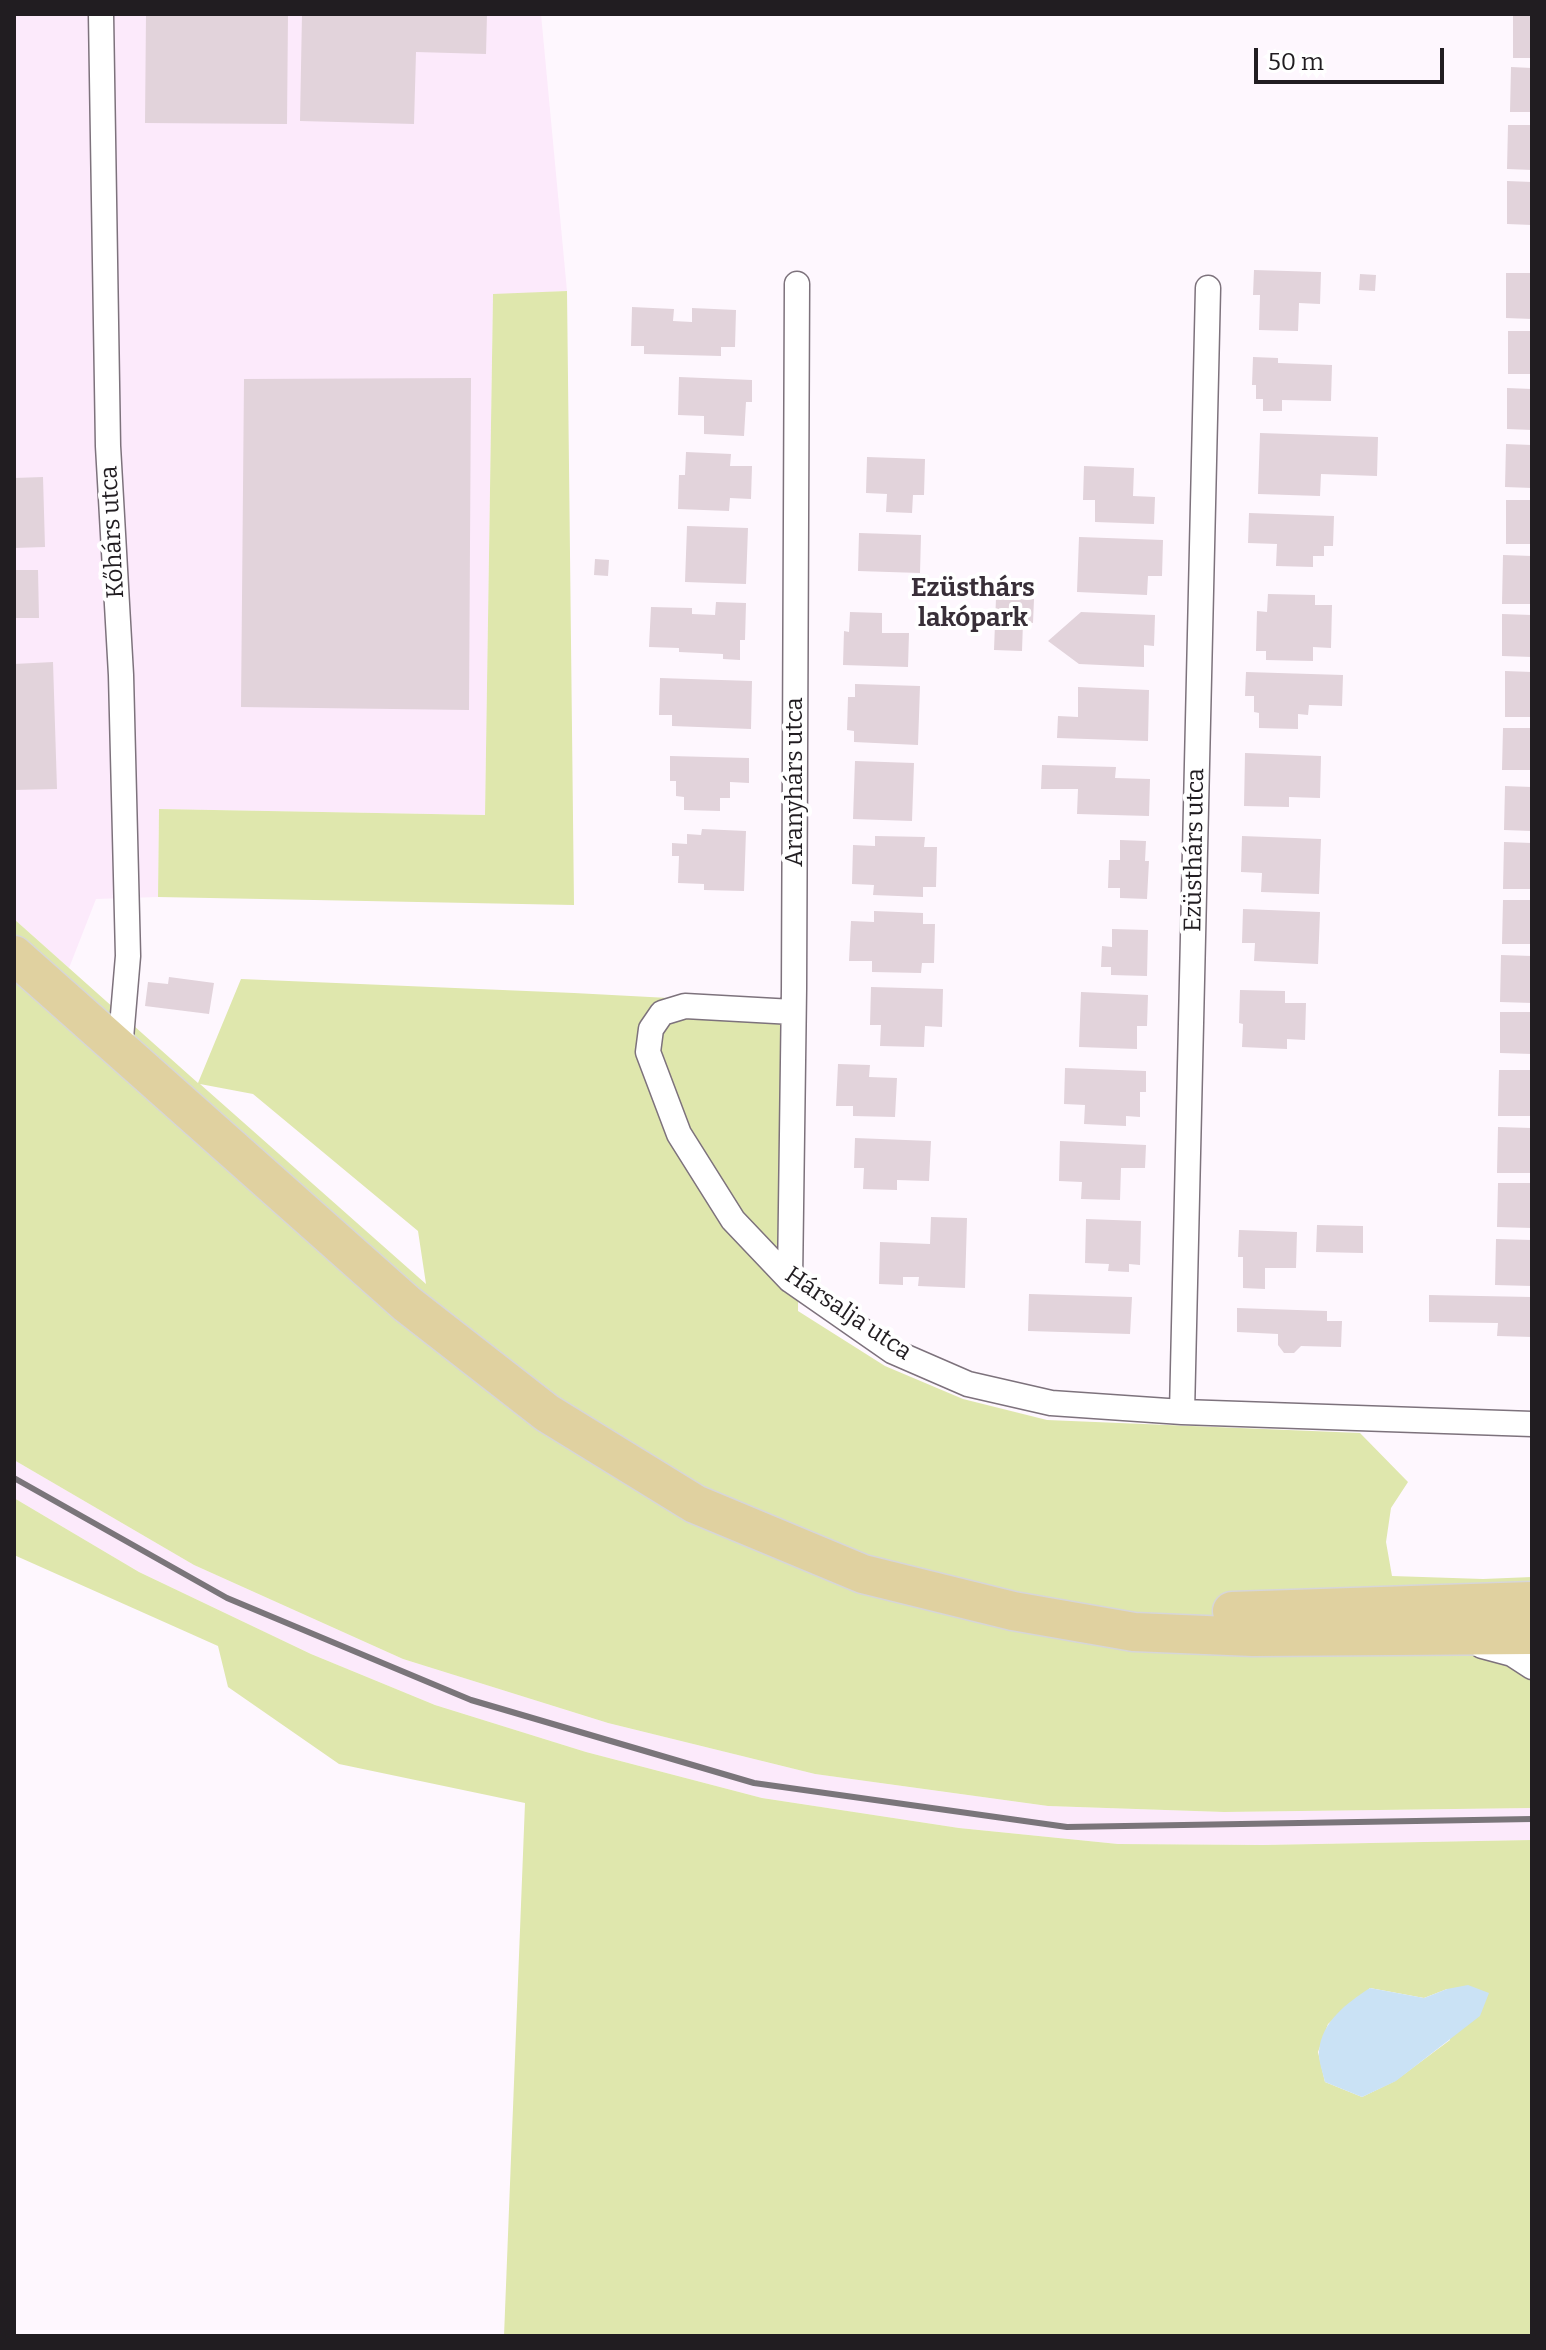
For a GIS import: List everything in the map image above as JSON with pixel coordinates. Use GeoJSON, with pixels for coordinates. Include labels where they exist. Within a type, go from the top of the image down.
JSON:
{"type":"FeatureCollection","features":[{"type":"Feature","properties":{"kind":"main road"},"geometry":{"type":"LineString","coordinates":[[14,955],[407,1304],[547,1413],[695,1504],[863,1574],[1013,1611],[1134,1632],[1253,1637],[1532,1635]]}},
{"type":"Feature","properties":{"kind":"main road"},"geometry":{"type":"LineString","coordinates":[[1013,1611],[1245,1611],[1532,1601]]}},
{"type":"Feature","properties":{"kind":"street","name":"Kőhárs utca"},"geometry":{"type":"LineString","coordinates":[[101,14],[108,446],[121,675],[128,956],[120,1050]]}},
{"type":"Feature","properties":{"kind":"street","name":"Aranyhárs utca"},"geometry":{"type":"LineString","coordinates":[[790,1280],[797,284]]}},
{"type":"Feature","properties":{"kind":"street","name":"Ezüsthárs utca"},"geometry":{"type":"LineString","coordinates":[[1182,1412],[1208,288]]}},
{"type":"Feature","properties":{"kind":"street","name":"Hársalja utca"},"geometry":{"type":"LineString","coordinates":[[793,1012],[685,1006],[662,1013],[651,1029],[648,1052],[679,1134],[733,1220],[790,1280],[892,1351],[968,1384],[1051,1403],[1182,1412],[1532,1424]]}},
{"type":"Feature","properties":{"kind":"street"},"geometry":{"type":"LineString","coordinates":[[1449,1636],[1512,1654],[1532,1667]]}},
{"type":"Feature","properties":{"kind":"shaded area"},"geometry":{"type":"Polygon","coordinates":[[[14,14],[541,14],[567,291],[493,295],[485,815],[159,809],[158,897],[96,899],[69,968],[14,919],[14,14]]]}},
{"type":"Feature","properties":{"kind":"shaded area"},"geometry":{"type":"Polygon","coordinates":[[[14,1460],[194,1565],[403,1659],[608,1723],[815,1774],[1048,1806],[1224,1812],[1532,1808],[1532,1840],[1263,1845],[1118,1844],[959,1828],[762,1798],[586,1752],[435,1705],[311,1654],[139,1572],[14,1498],[14,1460]]]}},
{"type":"Feature","properties":{"kind":"green space"},"geometry":{"type":"Polygon","coordinates":[[[567,291],[574,905],[158,897],[159,809],[485,815],[493,294],[567,291]]]}},
{"type":"Feature","properties":{"kind":"green space"},"geometry":{"type":"Polygon","coordinates":[[[14,919],[198,1083],[241,979],[801,1005],[798,1311],[885,1366],[963,1399],[1047,1420],[1360,1433],[1408,1482],[1391,1508],[1386,1542],[1392,1576],[1532,1577],[1532,1808],[1224,1812],[1048,1806],[815,1774],[608,1723],[403,1659],[194,1565],[14,1460],[14,919]],[[200,1084],[426,1284],[418,1231],[253,1094],[200,1084]]]}},
{"type":"Feature","properties":{"kind":"green space"},"geometry":{"type":"Polygon","coordinates":[[[14,1498],[139,1572],[311,1654],[435,1705],[586,1752],[762,1798],[959,1828],[1118,1844],[1263,1845],[1532,1840],[1532,2336],[504,2336],[525,1803],[339,1764],[228,1687],[218,1646],[14,1555],[14,1498]],[[1370,1988],[1328,2024],[1318,2052],[1325,2082],[1362,2097],[1395,2081],[1450,2040],[1447,1989],[1424,1998],[1370,1988]]]}},
{"type":"Feature","properties":{"kind":"water"},"geometry":{"type":"Polygon","coordinates":[[[1468,1985],[1489,1993],[1480,2016],[1396,2081],[1362,2097],[1325,2082],[1319,2055],[1321,2040],[1330,2022],[1361,1994],[1370,1988],[1424,1998],[1468,1985]]]}},
{"type":"Feature","properties":{"kind":"building"},"geometry":{"type":"Polygon","coordinates":[[[146,14],[288,14],[287,124],[145,123],[146,14]]]}},
{"type":"Feature","properties":{"kind":"building"},"geometry":{"type":"Polygon","coordinates":[[[302,14],[487,14],[486,54],[416,52],[414,124],[300,121],[302,14]]]}},
{"type":"Feature","properties":{"kind":"building"},"geometry":{"type":"Polygon","coordinates":[[[1513,14],[1532,14],[1532,58],[1513,58],[1513,14]]]}},
{"type":"Feature","properties":{"kind":"building"},"geometry":{"type":"Polygon","coordinates":[[[1511,67],[1532,68],[1532,112],[1510,112],[1511,67]]]}},
{"type":"Feature","properties":{"kind":"building"},"geometry":{"type":"Polygon","coordinates":[[[1508,125],[1532,125],[1532,170],[1507,169],[1508,125]]]}},
{"type":"Feature","properties":{"kind":"building"},"geometry":{"type":"Polygon","coordinates":[[[1507,181],[1532,182],[1532,225],[1507,224],[1507,181]]]}},
{"type":"Feature","properties":{"kind":"building"},"geometry":{"type":"Polygon","coordinates":[[[1254,270],[1321,272],[1320,304],[1299,303],[1298,331],[1259,330],[1260,295],[1253,295],[1254,270]]]}},
{"type":"Feature","properties":{"kind":"building"},"geometry":{"type":"Polygon","coordinates":[[[1506,273],[1532,273],[1532,319],[1506,318],[1506,273]]]}},
{"type":"Feature","properties":{"kind":"building"},"geometry":{"type":"Polygon","coordinates":[[[1360,274],[1376,275],[1375,291],[1359,290],[1360,274]]]}},
{"type":"Feature","properties":{"kind":"building"},"geometry":{"type":"Polygon","coordinates":[[[632,307],[674,309],[673,321],[692,322],[692,308],[736,310],[735,347],[721,347],[721,356],[644,354],[644,346],[631,346],[632,307]]]}},
{"type":"Feature","properties":{"kind":"building"},"geometry":{"type":"Polygon","coordinates":[[[1508,331],[1532,331],[1532,374],[1508,374],[1508,331]]]}},
{"type":"Feature","properties":{"kind":"building"},"geometry":{"type":"Polygon","coordinates":[[[1253,357],[1278,358],[1278,363],[1332,365],[1331,401],[1282,400],[1282,411],[1263,411],[1263,399],[1256,399],[1256,385],[1252,385],[1253,357]]]}},
{"type":"Feature","properties":{"kind":"building"},"geometry":{"type":"Polygon","coordinates":[[[679,377],[752,380],[752,402],[746,402],[744,436],[704,434],[704,416],[678,415],[679,377]]]}},
{"type":"Feature","properties":{"kind":"building"},"geometry":{"type":"Polygon","coordinates":[[[471,378],[469,710],[241,707],[244,379],[471,378]]]}},
{"type":"Feature","properties":{"kind":"building"},"geometry":{"type":"Polygon","coordinates":[[[1507,388],[1532,389],[1532,430],[1507,429],[1507,388]]]}},
{"type":"Feature","properties":{"kind":"building"},"geometry":{"type":"Polygon","coordinates":[[[1260,433],[1378,437],[1377,476],[1321,474],[1320,496],[1258,494],[1260,433]]]}},
{"type":"Feature","properties":{"kind":"building"},"geometry":{"type":"Polygon","coordinates":[[[1506,444],[1532,445],[1532,488],[1505,487],[1506,444]]]}},
{"type":"Feature","properties":{"kind":"building"},"geometry":{"type":"Polygon","coordinates":[[[686,452],[731,454],[730,466],[752,466],[751,499],[730,498],[729,511],[678,509],[679,475],[685,475],[686,452]]]}},
{"type":"Feature","properties":{"kind":"building"},"geometry":{"type":"Polygon","coordinates":[[[867,457],[925,459],[924,495],[913,495],[912,513],[886,512],[887,494],[866,493],[867,457]]]}},
{"type":"Feature","properties":{"kind":"building"},"geometry":{"type":"Polygon","coordinates":[[[1084,466],[1134,468],[1133,496],[1155,497],[1154,524],[1095,522],[1095,500],[1083,500],[1084,466]]]}},
{"type":"Feature","properties":{"kind":"building"},"geometry":{"type":"Polygon","coordinates":[[[43,477],[45,547],[14,548],[14,478],[43,477]]]}},
{"type":"Feature","properties":{"kind":"building"},"geometry":{"type":"Polygon","coordinates":[[[1506,500],[1532,500],[1532,544],[1506,544],[1506,500]]]}},
{"type":"Feature","properties":{"kind":"building"},"geometry":{"type":"Polygon","coordinates":[[[1249,513],[1334,516],[1333,546],[1324,546],[1324,556],[1313,556],[1313,567],[1276,566],[1277,544],[1248,543],[1249,513]]]}},
{"type":"Feature","properties":{"kind":"building"},"geometry":{"type":"Polygon","coordinates":[[[687,526],[748,528],[746,584],[685,582],[687,526]]]}},
{"type":"Feature","properties":{"kind":"building"},"geometry":{"type":"Polygon","coordinates":[[[859,533],[921,535],[920,573],[858,571],[859,533]]]}},
{"type":"Feature","properties":{"kind":"building"},"geometry":{"type":"Polygon","coordinates":[[[1079,537],[1163,540],[1162,576],[1148,576],[1147,595],[1077,592],[1079,537]]]}},
{"type":"Feature","properties":{"kind":"building"},"geometry":{"type":"Polygon","coordinates":[[[1503,555],[1532,556],[1532,604],[1502,604],[1503,555]]]}},
{"type":"Feature","properties":{"kind":"building"},"geometry":{"type":"Polygon","coordinates":[[[595,559],[609,560],[608,576],[594,575],[595,559]]]}},
{"type":"Feature","properties":{"kind":"building"},"geometry":{"type":"Polygon","coordinates":[[[14,570],[38,570],[39,618],[14,618],[14,570]]]}},
{"type":"Feature","properties":{"kind":"building"},"geometry":{"type":"Polygon","coordinates":[[[1268,594],[1315,595],[1315,605],[1332,605],[1331,648],[1313,647],[1313,661],[1266,660],[1266,651],[1256,651],[1257,611],[1267,612],[1268,594]]]}},
{"type":"Feature","properties":{"kind":"building"},"geometry":{"type":"Polygon","coordinates":[[[996,598],[1034,599],[1033,623],[1023,622],[1022,651],[994,650],[996,598]]]}},
{"type":"Feature","properties":{"kind":"building"},"geometry":{"type":"Polygon","coordinates":[[[716,602],[746,603],[745,640],[740,640],[740,660],[723,659],[723,654],[649,647],[651,607],[692,608],[692,614],[715,615],[716,602]]]}},
{"type":"Feature","properties":{"kind":"building"},"geometry":{"type":"Polygon","coordinates":[[[850,612],[882,613],[882,633],[909,633],[908,667],[843,665],[844,631],[849,632],[850,612]]]}},
{"type":"Feature","properties":{"kind":"building"},"geometry":{"type":"Polygon","coordinates":[[[1081,612],[1155,615],[1154,646],[1144,645],[1144,667],[1079,664],[1048,641],[1081,612]]]}},
{"type":"Feature","properties":{"kind":"building"},"geometry":{"type":"Polygon","coordinates":[[[1502,614],[1532,615],[1532,657],[1502,656],[1502,614]]]}},
{"type":"Feature","properties":{"kind":"building"},"geometry":{"type":"Polygon","coordinates":[[[53,662],[57,789],[14,790],[14,664],[53,662]]]}},
{"type":"Feature","properties":{"kind":"building"},"geometry":{"type":"Polygon","coordinates":[[[1505,671],[1532,672],[1532,717],[1505,717],[1505,671]]]}},
{"type":"Feature","properties":{"kind":"building"},"geometry":{"type":"Polygon","coordinates":[[[1246,672],[1343,675],[1342,706],[1309,705],[1308,715],[1298,714],[1298,729],[1259,728],[1259,713],[1254,712],[1254,696],[1245,696],[1246,672]]]}},
{"type":"Feature","properties":{"kind":"building"},"geometry":{"type":"Polygon","coordinates":[[[660,678],[752,681],[751,729],[672,726],[672,715],[659,715],[660,678]]]}},
{"type":"Feature","properties":{"kind":"building"},"geometry":{"type":"Polygon","coordinates":[[[855,684],[920,686],[918,745],[854,742],[854,731],[847,730],[848,697],[855,697],[855,684]]]}},
{"type":"Feature","properties":{"kind":"building"},"geometry":{"type":"Polygon","coordinates":[[[1078,687],[1149,690],[1148,741],[1057,738],[1058,716],[1078,717],[1078,687]]]}},
{"type":"Feature","properties":{"kind":"building"},"geometry":{"type":"Polygon","coordinates":[[[1503,728],[1532,728],[1532,770],[1502,770],[1503,728]]]}},
{"type":"Feature","properties":{"kind":"building"},"geometry":{"type":"Polygon","coordinates":[[[1245,753],[1321,756],[1320,798],[1289,797],[1289,807],[1244,806],[1245,753]]]}},
{"type":"Feature","properties":{"kind":"building"},"geometry":{"type":"Polygon","coordinates":[[[670,756],[749,758],[749,783],[730,782],[730,798],[720,798],[720,811],[684,810],[684,797],[676,796],[676,781],[670,781],[670,756]]]}},
{"type":"Feature","properties":{"kind":"building"},"geometry":{"type":"Polygon","coordinates":[[[855,761],[914,763],[912,821],[853,819],[855,761]]]}},
{"type":"Feature","properties":{"kind":"building"},"geometry":{"type":"Polygon","coordinates":[[[1042,765],[1116,767],[1115,778],[1150,779],[1149,816],[1077,814],[1078,789],[1041,789],[1042,765]]]}},
{"type":"Feature","properties":{"kind":"building"},"geometry":{"type":"Polygon","coordinates":[[[1505,786],[1532,787],[1532,831],[1504,830],[1505,786]]]}},
{"type":"Feature","properties":{"kind":"building"},"geometry":{"type":"Polygon","coordinates":[[[702,829],[746,831],[744,891],[704,890],[704,884],[678,883],[679,856],[672,856],[672,843],[687,844],[687,834],[701,835],[702,829]]]}},
{"type":"Feature","properties":{"kind":"building"},"geometry":{"type":"Polygon","coordinates":[[[875,836],[925,837],[924,847],[937,847],[936,887],[923,887],[923,897],[873,895],[874,885],[852,884],[853,845],[875,846],[875,836]]]}},
{"type":"Feature","properties":{"kind":"building"},"geometry":{"type":"Polygon","coordinates":[[[1242,836],[1321,839],[1319,894],[1261,892],[1262,873],[1241,872],[1242,836]]]}},
{"type":"Feature","properties":{"kind":"building"},"geometry":{"type":"Polygon","coordinates":[[[1120,840],[1146,841],[1145,861],[1149,861],[1147,899],[1120,898],[1120,888],[1108,888],[1109,860],[1120,860],[1120,840]]]}},
{"type":"Feature","properties":{"kind":"building"},"geometry":{"type":"Polygon","coordinates":[[[1504,842],[1532,843],[1532,889],[1503,889],[1504,842]]]}},
{"type":"Feature","properties":{"kind":"building"},"geometry":{"type":"Polygon","coordinates":[[[1503,900],[1532,900],[1532,944],[1502,944],[1503,900]]]}},
{"type":"Feature","properties":{"kind":"building"},"geometry":{"type":"Polygon","coordinates":[[[1243,909],[1320,912],[1318,964],[1254,961],[1255,943],[1242,943],[1243,909]]]}},
{"type":"Feature","properties":{"kind":"building"},"geometry":{"type":"Polygon","coordinates":[[[874,911],[923,913],[923,924],[935,924],[934,963],[922,963],[921,973],[872,972],[872,961],[849,961],[851,921],[874,922],[874,911]]]}},
{"type":"Feature","properties":{"kind":"building"},"geometry":{"type":"Polygon","coordinates":[[[1112,929],[1148,930],[1147,976],[1111,975],[1111,967],[1101,967],[1102,946],[1112,947],[1112,929]]]}},
{"type":"Feature","properties":{"kind":"building"},"geometry":{"type":"Polygon","coordinates":[[[1501,955],[1532,956],[1532,1003],[1500,1002],[1501,955]]]}},
{"type":"Feature","properties":{"kind":"building"},"geometry":{"type":"Polygon","coordinates":[[[169,977],[214,983],[209,1014],[145,1006],[148,982],[168,984],[169,977]]]}},
{"type":"Feature","properties":{"kind":"building"},"geometry":{"type":"Polygon","coordinates":[[[871,987],[943,989],[942,1027],[925,1026],[924,1047],[880,1046],[881,1025],[870,1025],[871,987]]]}},
{"type":"Feature","properties":{"kind":"building"},"geometry":{"type":"Polygon","coordinates":[[[1240,990],[1285,991],[1285,1003],[1306,1003],[1305,1040],[1287,1039],[1287,1049],[1242,1047],[1240,990]]]}},
{"type":"Feature","properties":{"kind":"building"},"geometry":{"type":"Polygon","coordinates":[[[1081,992],[1148,995],[1147,1026],[1137,1026],[1137,1049],[1079,1047],[1081,992]]]}},
{"type":"Feature","properties":{"kind":"building"},"geometry":{"type":"Polygon","coordinates":[[[1500,1012],[1532,1012],[1532,1054],[1500,1053],[1500,1012]]]}},
{"type":"Feature","properties":{"kind":"building"},"geometry":{"type":"Polygon","coordinates":[[[838,1064],[870,1065],[869,1077],[897,1078],[895,1117],[853,1116],[853,1106],[836,1106],[838,1064]]]}},
{"type":"Feature","properties":{"kind":"building"},"geometry":{"type":"Polygon","coordinates":[[[1065,1068],[1146,1071],[1146,1092],[1140,1092],[1140,1117],[1126,1116],[1126,1126],[1084,1124],[1085,1105],[1064,1104],[1065,1068]]]}},
{"type":"Feature","properties":{"kind":"building"},"geometry":{"type":"Polygon","coordinates":[[[1499,1070],[1532,1070],[1532,1116],[1498,1116],[1499,1070]]]}},
{"type":"Feature","properties":{"kind":"building"},"geometry":{"type":"Polygon","coordinates":[[[1498,1127],[1532,1128],[1532,1173],[1497,1173],[1498,1127]]]}},
{"type":"Feature","properties":{"kind":"building"},"geometry":{"type":"Polygon","coordinates":[[[855,1138],[931,1141],[929,1181],[897,1180],[897,1190],[863,1189],[864,1168],[854,1168],[855,1138]]]}},
{"type":"Feature","properties":{"kind":"building"},"geometry":{"type":"Polygon","coordinates":[[[1060,1141],[1146,1145],[1145,1168],[1121,1168],[1120,1200],[1081,1199],[1082,1182],[1059,1181],[1060,1141]]]}},
{"type":"Feature","properties":{"kind":"building"},"geometry":{"type":"Polygon","coordinates":[[[1498,1183],[1532,1183],[1532,1228],[1497,1227],[1498,1183]]]}},
{"type":"Feature","properties":{"kind":"building"},"geometry":{"type":"Polygon","coordinates":[[[931,1217],[967,1218],[965,1288],[918,1286],[919,1277],[903,1277],[903,1285],[879,1284],[880,1242],[930,1244],[931,1217]]]}},
{"type":"Feature","properties":{"kind":"building"},"geometry":{"type":"Polygon","coordinates":[[[1086,1219],[1141,1221],[1140,1265],[1129,1264],[1129,1272],[1108,1271],[1109,1264],[1085,1263],[1086,1219]]]}},
{"type":"Feature","properties":{"kind":"building"},"geometry":{"type":"Polygon","coordinates":[[[1317,1225],[1363,1226],[1363,1253],[1316,1252],[1317,1225]]]}},
{"type":"Feature","properties":{"kind":"building"},"geometry":{"type":"Polygon","coordinates":[[[1239,1230],[1297,1232],[1296,1268],[1265,1268],[1265,1289],[1243,1288],[1243,1257],[1238,1257],[1239,1230]]]}},
{"type":"Feature","properties":{"kind":"building"},"geometry":{"type":"Polygon","coordinates":[[[1496,1239],[1532,1240],[1532,1286],[1495,1285],[1496,1239]]]}},
{"type":"Feature","properties":{"kind":"building"},"geometry":{"type":"Polygon","coordinates":[[[1029,1294],[1132,1297],[1130,1334],[1028,1331],[1029,1294]]]}},
{"type":"Feature","properties":{"kind":"building"},"geometry":{"type":"Polygon","coordinates":[[[1429,1295],[1532,1297],[1532,1337],[1497,1336],[1498,1323],[1429,1322],[1429,1295]]]}},
{"type":"Feature","properties":{"kind":"building"},"geometry":{"type":"Polygon","coordinates":[[[1237,1308],[1327,1311],[1327,1321],[1342,1321],[1341,1347],[1301,1346],[1294,1353],[1284,1353],[1278,1345],[1278,1334],[1237,1332],[1237,1308]]]}},
{"type":"Feature","properties":{"kind":"railway"},"geometry":{"type":"LineString","coordinates":[[14,1478],[227,1598],[471,1700],[754,1783],[1067,1827],[1532,1819]]}},
{"type":"Feature","properties":{"kind":"district","name":"Ezüsthárs lakópark"},"geometry":{"type":"Point","coordinates":[973,604]}}]}
